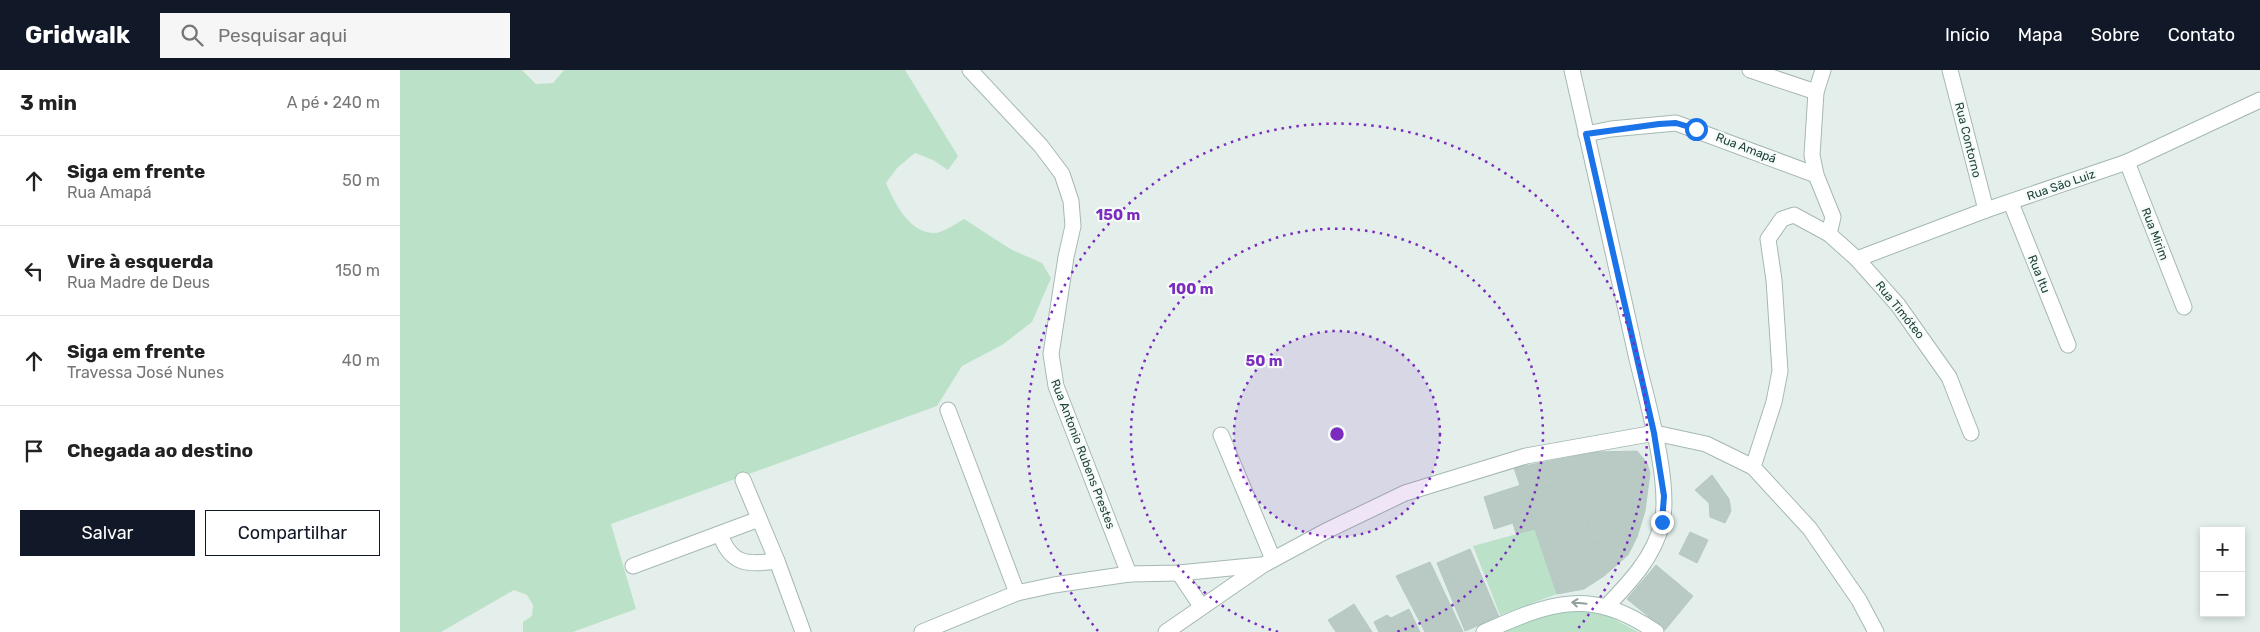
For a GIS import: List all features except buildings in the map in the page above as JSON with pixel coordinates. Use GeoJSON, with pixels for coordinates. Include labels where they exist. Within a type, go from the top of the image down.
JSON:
{"type":"FeatureCollection","features":[{"type":"Feature","properties":{"kind":"street","name":"Rua Antonio Rubens Prestes"},"geometry":{"type":"LineString","coordinates":[[970,70],[1041,146],[1062,174],[1071,201],[1074,226],[1066,257],[1051,354],[1052,369],[1056,386],[1129,574]]}},
{"type":"Feature","properties":{"kind":"street"},"geometry":{"type":"LineString","coordinates":[[1572,70],[1654,433],[1664,496],[1662,522],[1654,546],[1640,568],[1606,607]]}},
{"type":"Feature","properties":{"kind":"street"},"geometry":{"type":"LineString","coordinates":[[1750,70],[1816,92]]}},
{"type":"Feature","properties":{"kind":"street"},"geometry":{"type":"LineString","coordinates":[[1823,70],[1816,92],[1812,155],[1816,175],[1833,217],[1829,234]]}},
{"type":"Feature","properties":{"kind":"street","name":"Rua Contorno"},"geometry":{"type":"LineString","coordinates":[[1950,70],[1986,210]]}},
{"type":"Feature","properties":{"kind":"street","name":"Rua São Luiz"},"geometry":{"type":"LineString","coordinates":[[1857,259],[1986,210],[2127,162],[2260,101]]}},
{"type":"Feature","properties":{"kind":"street","name":"Rua Amapá"},"geometry":{"type":"LineString","coordinates":[[1586,134],[1611,129],[1676,123],[1816,175]]}},
{"type":"Feature","properties":{"kind":"street","name":"Rua Mirim"},"geometry":{"type":"LineString","coordinates":[[2127,162],[2184,307]]}},
{"type":"Feature","properties":{"kind":"street","name":"Rua Itu"},"geometry":{"type":"LineString","coordinates":[[2010,203],[2068,345]]}},
{"type":"Feature","properties":{"kind":"street","name":"Rua Timóteo"},"geometry":{"type":"LineString","coordinates":[[1753,467],[1774,402],[1780,371],[1775,289],[1768,239],[1782,219],[1794,215],[1829,234],[1857,259],[1898,305],[1948,377],[1971,434]]}},
{"type":"Feature","properties":{"kind":"street"},"geometry":{"type":"LineString","coordinates":[[948,410],[1017,593]]}},
{"type":"Feature","properties":{"kind":"street"},"geometry":{"type":"LineString","coordinates":[[1166,632],[1201,606],[1268,562],[1326,531],[1405,493],[1526,456],[1654,433],[1706,444],[1753,467],[1810,529],[1859,600],[1876,632]]}},
{"type":"Feature","properties":{"kind":"street"},"geometry":{"type":"LineString","coordinates":[[1221,435],[1268,562]]}},
{"type":"Feature","properties":{"kind":"street"},"geometry":{"type":"LineString","coordinates":[[743,480],[777,562],[803,632]]}},
{"type":"Feature","properties":{"kind":"street"},"geometry":{"type":"LineString","coordinates":[[633,566],[759,519]]}},
{"type":"Feature","properties":{"kind":"street"},"geometry":{"type":"LineString","coordinates":[[720,534],[726,550],[735,558],[754,564],[777,562]]}},
{"type":"Feature","properties":{"kind":"street"},"geometry":{"type":"LineString","coordinates":[[922,632],[1017,593],[1054,585],[1129,574],[1179,573],[1268,562]]}},
{"type":"Feature","properties":{"kind":"street"},"geometry":{"type":"LineString","coordinates":[[1179,573],[1201,606]]}},
{"type":"Feature","properties":{"kind":"street"},"geometry":{"type":"LineString","coordinates":[[1484,632],[1545,608],[1573,602],[1606,607],[1640,621],[1656,632]]}},
{"type":"Feature","properties":{"kind":"green space"},"geometry":{"type":"Polygon","coordinates":[[[400,70],[522,70],[536,84],[553,83],[564,70],[905,70],[958,156],[948,170],[933,160],[915,153],[897,168],[886,183],[903,214],[916,227],[932,233],[944,230],[964,219],[1012,250],[1042,263],[1051,278],[1032,322],[1002,345],[962,366],[937,406],[611,524],[636,609],[573,632],[523,632],[523,622],[532,616],[533,605],[527,595],[514,590],[441,632],[400,632],[400,70]]]}},
{"type":"Feature","properties":{"kind":"green space"},"geometry":{"type":"Polygon","coordinates":[[[1535,529],[1557,594],[1500,615],[1473,546],[1535,529]]]}},
{"type":"Feature","properties":{"kind":"green space"},"geometry":{"type":"Polygon","coordinates":[[[1576,607],[1603,613],[1638,632],[1503,632],[1554,612],[1576,607]]]}},
{"type":"Feature","properties":{"kind":"route"},"geometry":{"type":"LineString","coordinates":[[1662,522],[1664,496],[1654,433],[1586,134],[1611,129],[1676,123],[1696,129]]}}]}
